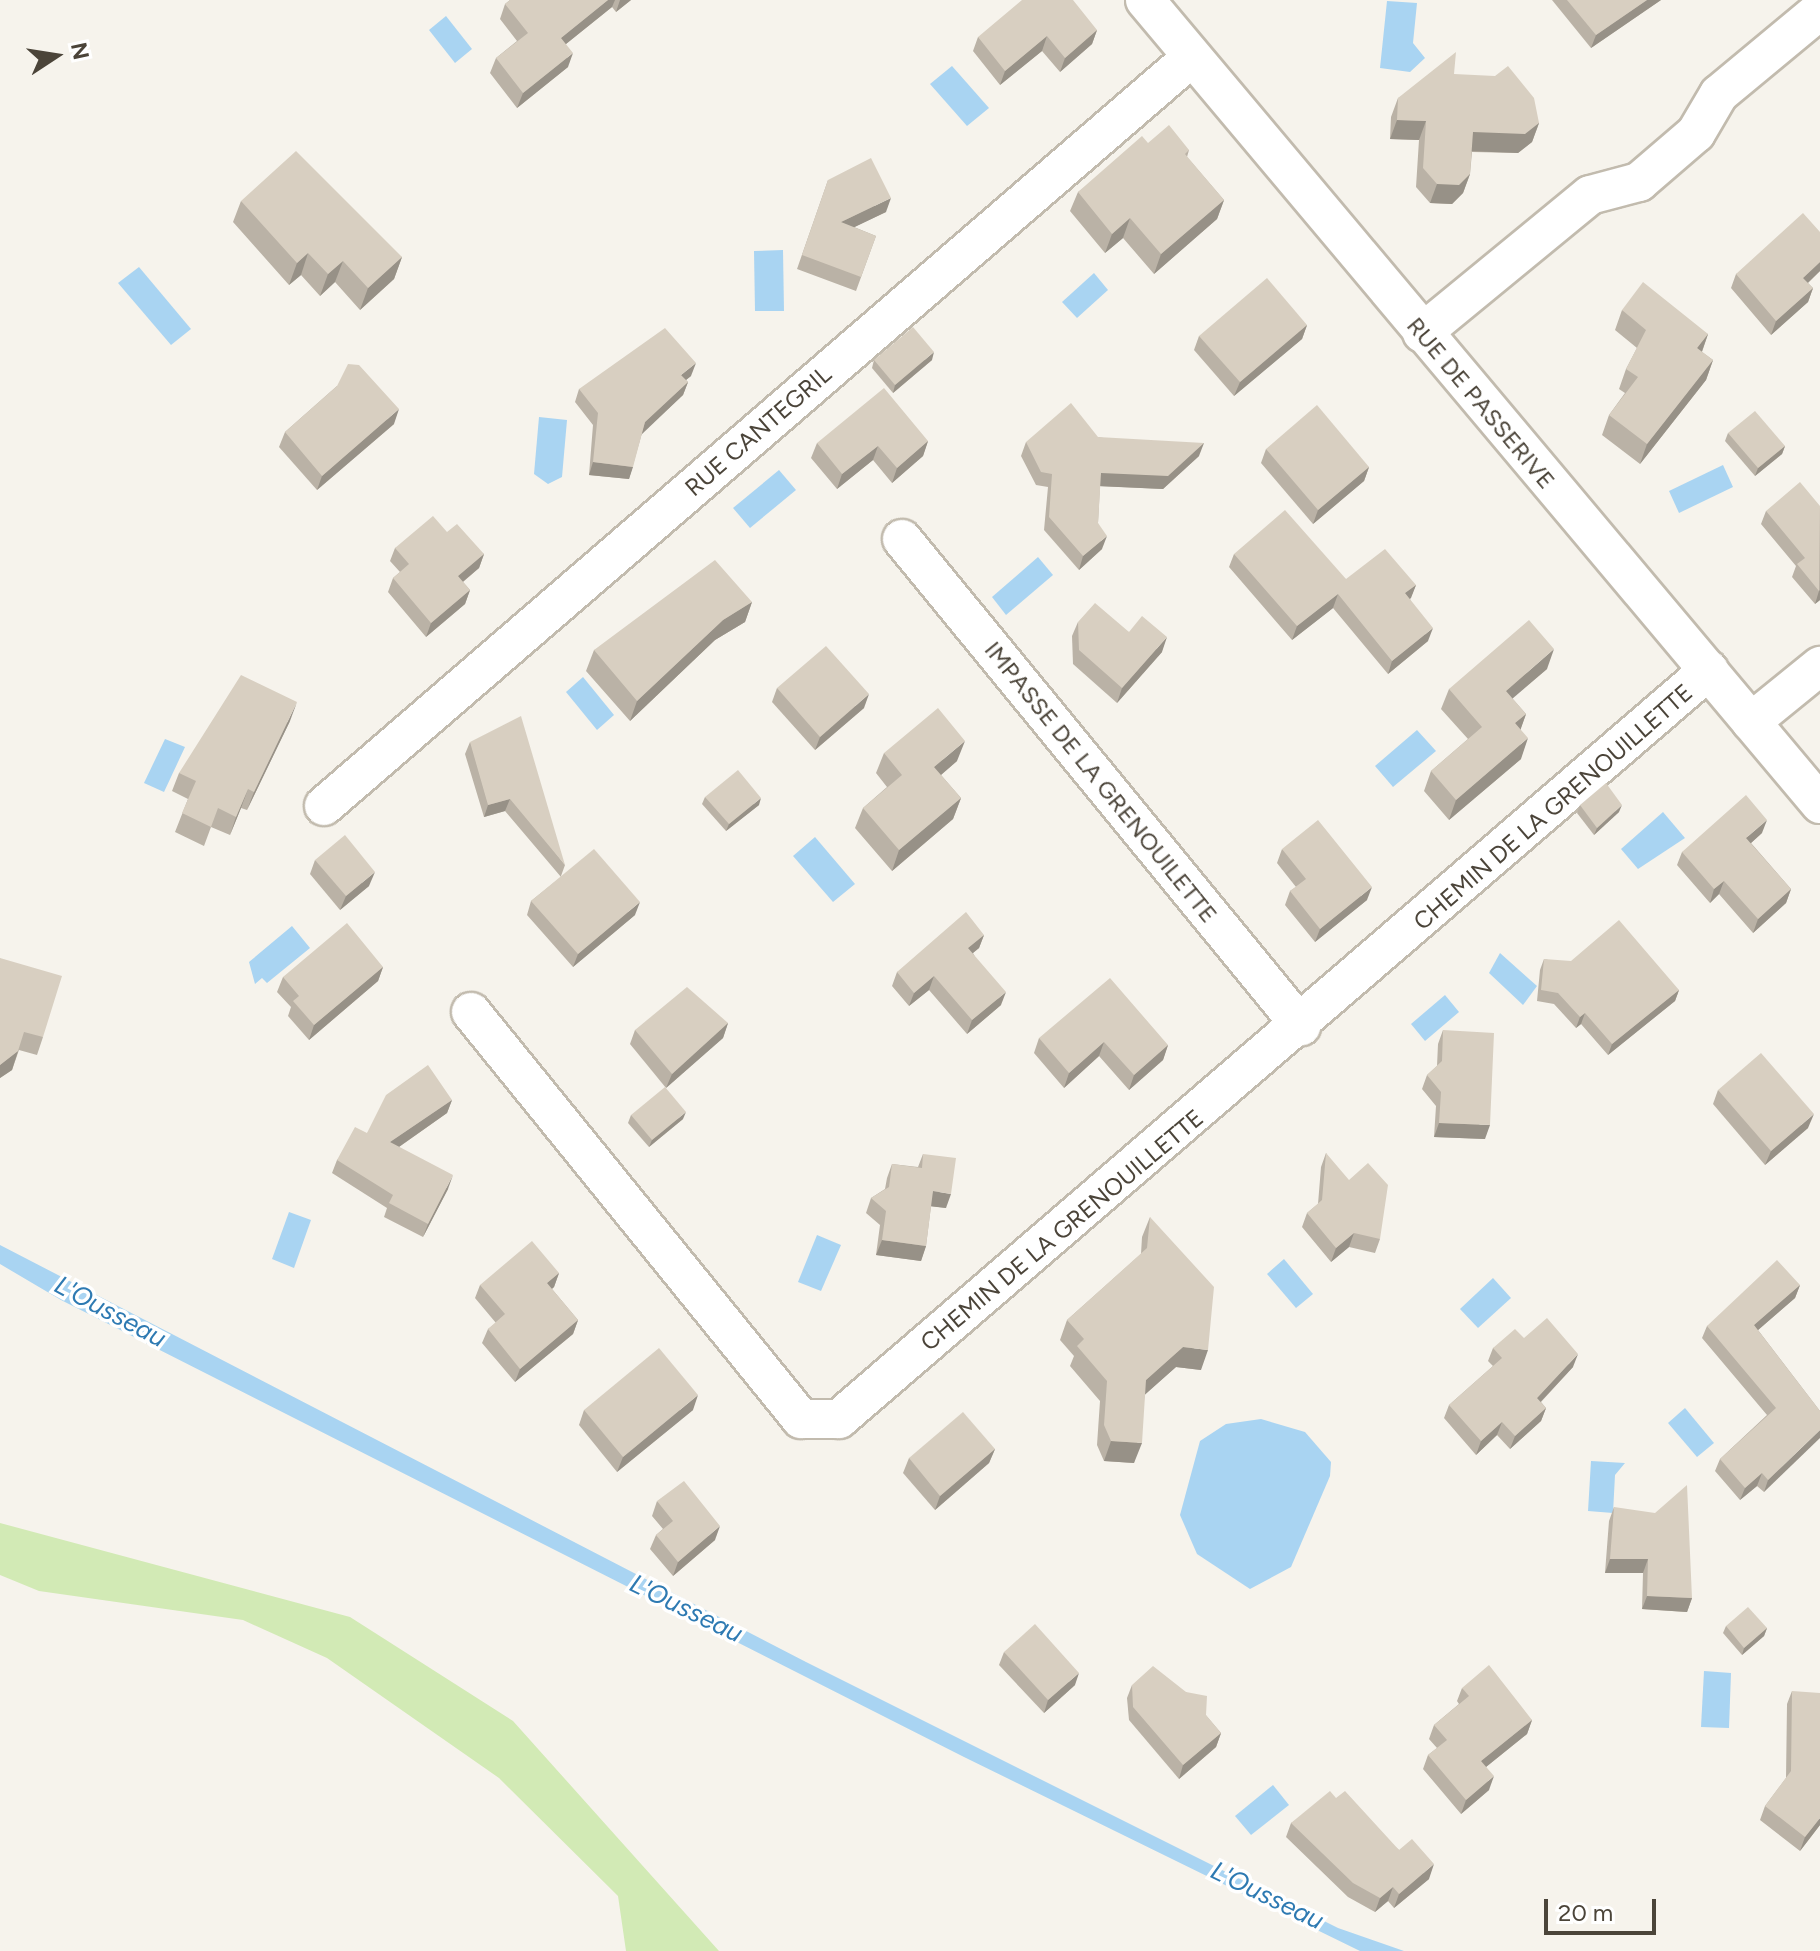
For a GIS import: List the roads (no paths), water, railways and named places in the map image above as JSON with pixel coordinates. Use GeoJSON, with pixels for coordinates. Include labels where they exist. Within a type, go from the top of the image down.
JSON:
{"type":"FeatureCollection","features":[{"type":"Feature","properties":{"kind":"street","name":"RUE DE PASSERIVE"},"geometry":{"type":"LineString","coordinates":[[1145,0],[1820,804]]}},
{"type":"Feature","properties":{"kind":"street"},"geometry":{"type":"LineString","coordinates":[[1422,333],[1590,195],[1639,182],[1696,133],[1719,94],[1820,10]]}},
{"type":"Feature","properties":{"kind":"street","name":"RUE CANTEGRIL"},"geometry":{"type":"LineString","coordinates":[[324,806],[1192,57]]}},
{"type":"Feature","properties":{"kind":"street","name":"IMPASSE DE LA GRENOUILETTE"},"geometry":{"type":"LineString","coordinates":[[902,539],[1301,1026]]}},
{"type":"Feature","properties":{"kind":"street"},"geometry":{"type":"LineString","coordinates":[[1751,722],[1820,666]]}},
{"type":"Feature","properties":{"kind":"street","name":"CHEMIN DE LA GRENOUILLETTE"},"geometry":{"type":"LineString","coordinates":[[471,1012],[801,1419],[839,1419],[1301,1026],[1709,670]]}},
{"type":"Feature","properties":{"kind":"water"},"geometry":{"type":"Polygon","coordinates":[[[1387,1],[1417,3],[1413,43],[1425,58],[1410,72],[1380,68],[1387,1]]]}},
{"type":"Feature","properties":{"kind":"water"},"geometry":{"type":"Polygon","coordinates":[[[446,16],[472,49],[455,63],[429,30],[446,16]]]}},
{"type":"Feature","properties":{"kind":"water"},"geometry":{"type":"Polygon","coordinates":[[[952,66],[989,108],[967,126],[930,84],[952,66]]]}},
{"type":"Feature","properties":{"kind":"water"},"geometry":{"type":"Polygon","coordinates":[[[783,250],[784,311],[755,311],[754,251],[783,250]]]}},
{"type":"Feature","properties":{"kind":"water"},"geometry":{"type":"Polygon","coordinates":[[[139,267],[191,329],[171,345],[118,283],[139,267]]]}},
{"type":"Feature","properties":{"kind":"water"},"geometry":{"type":"Polygon","coordinates":[[[1094,273],[1108,290],[1077,318],[1062,302],[1094,273]]]}},
{"type":"Feature","properties":{"kind":"water"},"geometry":{"type":"Polygon","coordinates":[[[539,417],[567,420],[562,477],[548,484],[534,474],[539,417]]]}},
{"type":"Feature","properties":{"kind":"water"},"geometry":{"type":"Polygon","coordinates":[[[1723,465],[1733,487],[1679,513],[1669,491],[1723,465]]]}},
{"type":"Feature","properties":{"kind":"water"},"geometry":{"type":"Polygon","coordinates":[[[779,470],[796,490],[750,528],[733,508],[779,470]]]}},
{"type":"Feature","properties":{"kind":"water"},"geometry":{"type":"Polygon","coordinates":[[[1038,557],[1053,575],[1006,615],[992,597],[1038,557]]]}},
{"type":"Feature","properties":{"kind":"water"},"geometry":{"type":"Polygon","coordinates":[[[583,677],[614,715],[597,730],[566,692],[583,677]]]}},
{"type":"Feature","properties":{"kind":"water"},"geometry":{"type":"Polygon","coordinates":[[[1417,730],[1436,751],[1393,787],[1375,766],[1417,730]]]}},
{"type":"Feature","properties":{"kind":"water"},"geometry":{"type":"Polygon","coordinates":[[[165,739],[185,747],[164,792],[144,783],[165,739]]]}},
{"type":"Feature","properties":{"kind":"water"},"geometry":{"type":"Polygon","coordinates":[[[1663,812],[1685,838],[1638,869],[1621,849],[1663,812]]]}},
{"type":"Feature","properties":{"kind":"water"},"geometry":{"type":"Polygon","coordinates":[[[815,837],[855,884],[833,902],[793,856],[815,837]]]}},
{"type":"Feature","properties":{"kind":"water"},"geometry":{"type":"Polygon","coordinates":[[[292,926],[310,948],[267,983],[262,978],[255,984],[249,962],[292,926]]]}},
{"type":"Feature","properties":{"kind":"water"},"geometry":{"type":"Polygon","coordinates":[[[1500,953],[1537,986],[1523,1005],[1489,973],[1500,953]]]}},
{"type":"Feature","properties":{"kind":"water"},"geometry":{"type":"Polygon","coordinates":[[[1445,995],[1459,1012],[1425,1041],[1411,1024],[1445,995]]]}},
{"type":"Feature","properties":{"kind":"water"},"geometry":{"type":"Polygon","coordinates":[[[289,1212],[311,1220],[294,1268],[272,1259],[289,1212]]]}},
{"type":"Feature","properties":{"kind":"water"},"geometry":{"type":"Polygon","coordinates":[[[817,1235],[841,1245],[821,1291],[798,1282],[817,1235]]]}},
{"type":"Feature","properties":{"kind":"water","name":"L'Ousseau"},"geometry":{"type":"Polygon","coordinates":[[[0,1245],[806,1662],[1338,1928],[1404,1951],[1360,1951],[964,1757],[61,1300],[0,1264],[0,1245]]]}},
{"type":"Feature","properties":{"kind":"water"},"geometry":{"type":"Polygon","coordinates":[[[1284,1259],[1313,1294],[1296,1308],[1267,1274],[1284,1259]]]}},
{"type":"Feature","properties":{"kind":"water"},"geometry":{"type":"Polygon","coordinates":[[[1493,1278],[1511,1298],[1478,1328],[1460,1309],[1493,1278]]]}},
{"type":"Feature","properties":{"kind":"water"},"geometry":{"type":"Polygon","coordinates":[[[1685,1408],[1714,1443],[1697,1457],[1668,1423],[1685,1408]]]}},
{"type":"Feature","properties":{"kind":"water"},"geometry":{"type":"Polygon","coordinates":[[[1261,1419],[1305,1432],[1331,1462],[1330,1476],[1291,1567],[1250,1589],[1197,1554],[1180,1515],[1200,1441],[1226,1424],[1261,1419]]]}},
{"type":"Feature","properties":{"kind":"water"},"geometry":{"type":"Polygon","coordinates":[[[1591,1461],[1625,1463],[1615,1475],[1613,1513],[1588,1511],[1591,1461]]]}},
{"type":"Feature","properties":{"kind":"water"},"geometry":{"type":"Polygon","coordinates":[[[1704,1671],[1731,1673],[1729,1728],[1701,1727],[1704,1671]]]}},
{"type":"Feature","properties":{"kind":"water"},"geometry":{"type":"Polygon","coordinates":[[[1273,1785],[1289,1805],[1251,1835],[1235,1816],[1273,1785]]]}}]}
